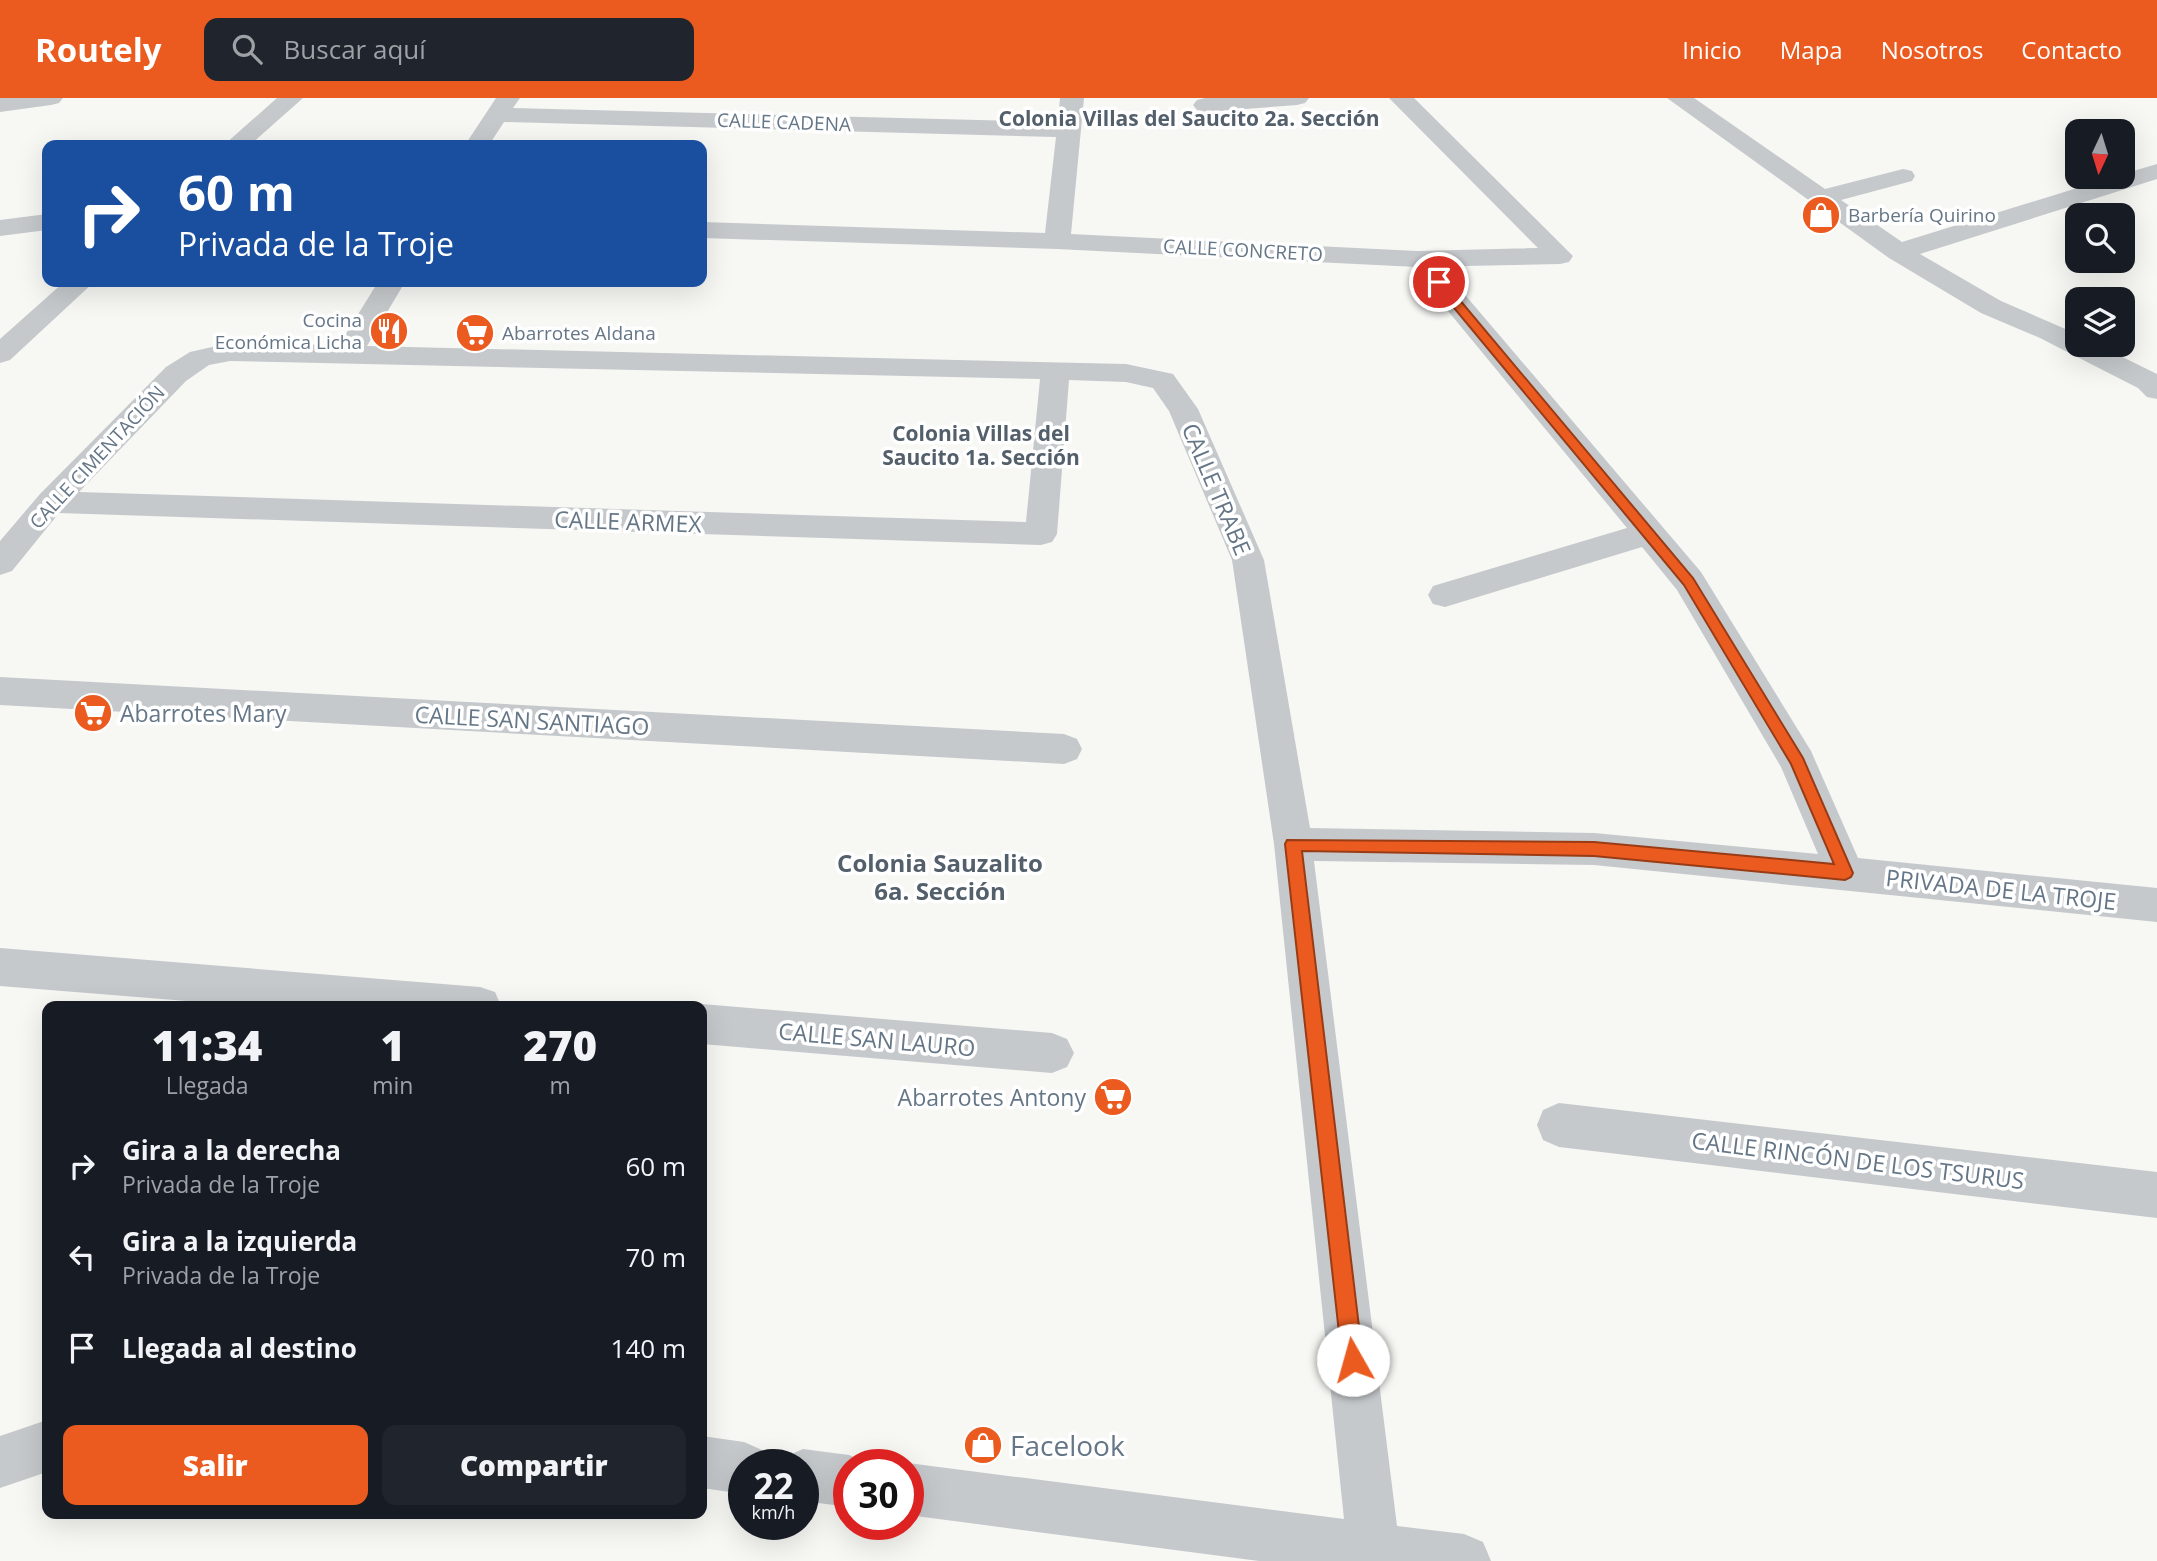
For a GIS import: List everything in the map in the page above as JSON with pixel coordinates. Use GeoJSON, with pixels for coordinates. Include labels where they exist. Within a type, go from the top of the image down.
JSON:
{"type":"FeatureCollection","features":[{"type":"Feature","properties":{"kind":"street"},"geometry":{"type":"LineString","coordinates":[[0,105],[47,98]]}},
{"type":"Feature","properties":{"kind":"street"},"geometry":{"type":"LineString","coordinates":[[242,140],[291,98]]}},
{"type":"Feature","properties":{"kind":"street"},"geometry":{"type":"LineString","coordinates":[[1057,241],[1072,98]]}},
{"type":"Feature","properties":{"kind":"street"},"geometry":{"type":"LineString","coordinates":[[1205,105],[1297,98]]}},
{"type":"Feature","properties":{"kind":"street","name":"CALLE CONCRETO"},"geometry":{"type":"LineString","coordinates":[[707,230],[1057,241],[1417,259],[1560,256],[1401,98]]}},
{"type":"Feature","properties":{"kind":"street"},"geometry":{"type":"LineString","coordinates":[[1681,98],[1898,252],[1991,307],[2062,338],[2148,381],[2157,390]]}},
{"type":"Feature","properties":{"kind":"street"},"geometry":{"type":"LineString","coordinates":[[480,140],[503,106]]}},
{"type":"Feature","properties":{"kind":"street","name":"CALLE CADENA"},"geometry":{"type":"LineString","coordinates":[[503,106],[1070,130]]}},
{"type":"Feature","properties":{"kind":"street"},"geometry":{"type":"LineString","coordinates":[[1898,252],[2157,171]]}},
{"type":"Feature","properties":{"kind":"street"},"geometry":{"type":"LineString","coordinates":[[1819,198],[1903,176]]}},
{"type":"Feature","properties":{"kind":"street"},"geometry":{"type":"LineString","coordinates":[[0,228],[42,223]]}},
{"type":"Feature","properties":{"kind":"street"},"geometry":{"type":"LineString","coordinates":[[1439,282],[1689,581],[1798,762],[1845,873]]}},
{"type":"Feature","properties":{"kind":"street"},"geometry":{"type":"LineString","coordinates":[[0,354],[74,287]]}},
{"type":"Feature","properties":{"kind":"street"},"geometry":{"type":"LineString","coordinates":[[349,353],[388,287]]}},
{"type":"Feature","properties":{"kind":"street","name":"CALLE TRABE"},"geometry":{"type":"LineString","coordinates":[[200,358],[230,352],[349,353],[1055,370],[1126,373],[1163,381],[1183,409],[1248,560],[1293,844],[1375,1555]]}},
{"type":"Feature","properties":{"kind":"street","name":"CALLE CIMENTACIÓN"},"geometry":{"type":"LineString","coordinates":[[0,564],[51,502],[176,374],[200,358]]}},
{"type":"Feature","properties":{"kind":"street","name":"CALLE ARMEX"},"geometry":{"type":"LineString","coordinates":[[51,502],[1041,534],[1055,370]]}},
{"type":"Feature","properties":{"kind":"street"},"geometry":{"type":"LineString","coordinates":[[1445,595],[1648,533]]}},
{"type":"Feature","properties":{"kind":"street","name":"CALLE SAN SANTIAGO"},"geometry":{"type":"LineString","coordinates":[[0,691],[1064,749]]}},
{"type":"Feature","properties":{"kind":"street","name":"PRIVADA DE LA TROJE"},"geometry":{"type":"LineString","coordinates":[[1293,844],[1594,849],[2157,905]]}},
{"type":"Feature","properties":{"kind":"street"},"geometry":{"type":"LineString","coordinates":[[0,967],[418,1001]]}},
{"type":"Feature","properties":{"kind":"street","name":"CALLE SAN LAURO"},"geometry":{"type":"LineString","coordinates":[[707,1024],[1052,1053]]}},
{"type":"Feature","properties":{"kind":"street","name":"CALLE RINCÓN DE LOS TSURUS"},"geometry":{"type":"LineString","coordinates":[[1559,1125],[2157,1195]]}},
{"type":"Feature","properties":{"kind":"street"},"geometry":{"type":"LineString","coordinates":[[0,1462],[42,1448]]}},
{"type":"Feature","properties":{"kind":"street"},"geometry":{"type":"LineString","coordinates":[[707,1463],[728,1466]]}},
{"type":"Feature","properties":{"kind":"street"},"geometry":{"type":"LineString","coordinates":[[924,1491],[1375,1555],[1464,1561]]}},
{"type":"Feature","properties":{"kind":"place","name":"Barbería Quirino"},"geometry":{"type":"Point","coordinates":[1821,215]}},
{"type":"Feature","properties":{"kind":"place","name":"Cocina Económica Licha"},"geometry":{"type":"Point","coordinates":[389,331]}},
{"type":"Feature","properties":{"kind":"place","name":"Abarrotes Aldana"},"geometry":{"type":"Point","coordinates":[475,333]}},
{"type":"Feature","properties":{"kind":"place","name":"Abarrotes Mary"},"geometry":{"type":"Point","coordinates":[93,713]}},
{"type":"Feature","properties":{"kind":"place","name":"Abarrotes Antony"},"geometry":{"type":"Point","coordinates":[1113,1097]}},
{"type":"Feature","properties":{"kind":"place","name":"Facelook"},"geometry":{"type":"Point","coordinates":[983,1445]}},
{"type":"Feature","properties":{"kind":"district","name":"Colonia Villas del Saucito 2a. Sección"},"geometry":{"type":"Point","coordinates":[1189,118]}},
{"type":"Feature","properties":{"kind":"district","name":"Colonia Villas del Saucito 1a. Sección"},"geometry":{"type":"Point","coordinates":[981,445]}},
{"type":"Feature","properties":{"kind":"district","name":"Colonia Sauzalito 6a. Sección"},"geometry":{"type":"Point","coordinates":[940,876]}},
{"type":"Feature","properties":{"kind":"route"},"geometry":{"type":"LineString","coordinates":[[1353,1360],[1293,844],[1594,849],[1845,873],[1798,762],[1689,581],[1439,282]]}}]}
